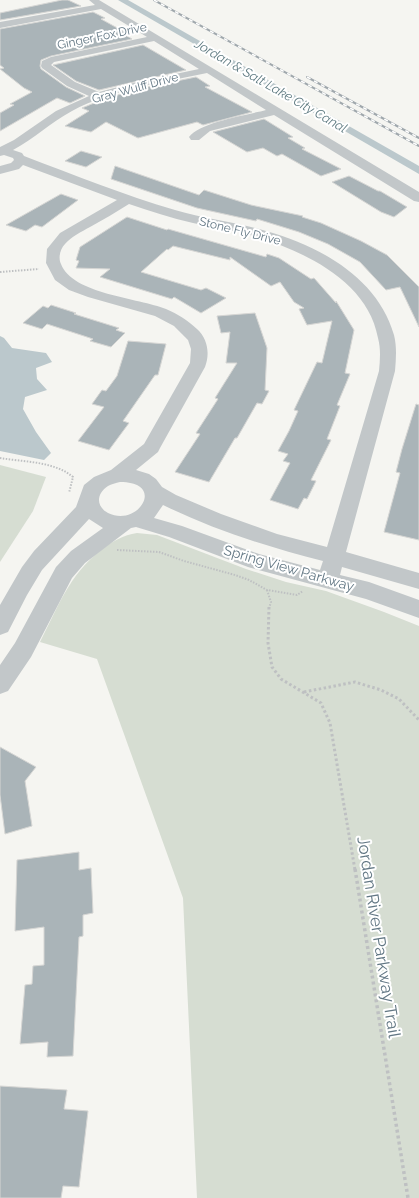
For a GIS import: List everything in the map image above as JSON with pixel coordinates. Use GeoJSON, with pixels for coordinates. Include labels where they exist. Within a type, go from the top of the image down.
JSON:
{"type":"FeatureCollection","features":[{"type":"Feature","properties":{"kind":"street"},"geometry":{"type":"LineString","coordinates":[[0,25],[98,3],[276,111],[303,137],[320,138],[419,198]]}},
{"type":"Feature","properties":{"kind":"street","name":"Ginger Fox Drive"},"geometry":{"type":"LineString","coordinates":[[99,96],[67,81],[46,66],[46,63],[50,60],[156,38]]}},
{"type":"Feature","properties":{"kind":"street","name":"Gray Wulff Drive"},"geometry":{"type":"LineString","coordinates":[[0,153],[26,139],[52,118],[78,104],[99,96],[135,86],[208,70]]}},
{"type":"Feature","properties":{"kind":"street"},"geometry":{"type":"LineString","coordinates":[[195,137],[206,129],[276,111]]}},
{"type":"Feature","properties":{"kind":"street","name":"Gray Wulff Drive"},"geometry":{"type":"LineString","coordinates":[[19,157],[26,139]]}},
{"type":"Feature","properties":{"kind":"street","name":"Stone Fly Drive"},"geometry":{"type":"LineString","coordinates":[[0,153],[12,154],[47,170],[187,218],[263,234],[303,250],[330,264],[352,280],[366,297],[378,313],[386,334],[388,359],[387,371],[328,580]]}},
{"type":"Feature","properties":{"kind":"street"},"geometry":{"type":"LineString","coordinates":[[5,169],[19,164],[19,157]]}},
{"type":"Feature","properties":{"kind":"street","name":"Stone Fly Drive"},"geometry":{"type":"LineString","coordinates":[[5,169],[47,170]]}},
{"type":"Feature","properties":{"kind":"street"},"geometry":{"type":"LineString","coordinates":[[118,475],[151,448],[198,366],[200,353],[196,339],[185,326],[163,313],[94,294],[75,287],[61,278],[54,267],[52,261],[55,249],[64,238],[128,199]]}},
{"type":"Feature","properties":{"kind":"street"},"geometry":{"type":"LineString","coordinates":[[151,448],[152,487],[155,500],[152,508],[146,515],[130,521],[114,523],[100,518],[91,511],[88,504],[88,498],[95,486],[110,477],[118,475],[135,476],[152,487]]}},
{"type":"Feature","properties":{"kind":"street","name":"Spring View Parkway"},"geometry":{"type":"LineString","coordinates":[[152,487],[188,510],[238,528],[276,541],[381,568],[419,581]]}},
{"type":"Feature","properties":{"kind":"street"},"geometry":{"type":"LineString","coordinates":[[0,626],[27,577],[52,545],[78,520],[88,504]]}},
{"type":"Feature","properties":{"kind":"street"},"geometry":{"type":"LineString","coordinates":[[0,684],[23,650],[64,573],[78,557],[130,521]]}},
{"type":"Feature","properties":{"kind":"street","name":"Spring View Parkway"},"geometry":{"type":"LineString","coordinates":[[130,521],[175,531],[255,561],[368,591],[419,609]]}},
{"type":"Feature","properties":{"kind":"street"},"geometry":{"type":"LineString","coordinates":[[52,545],[78,557]]}},
{"type":"Feature","properties":{"kind":"path"},"geometry":{"type":"LineString","coordinates":[[0,272],[39,269]]}},
{"type":"Feature","properties":{"kind":"path"},"geometry":{"type":"LineString","coordinates":[[0,458],[53,466],[67,471],[73,477],[68,499]]}},
{"type":"Feature","properties":{"kind":"path"},"geometry":{"type":"LineString","coordinates":[[116,550],[159,552],[184,561],[236,575],[267,590],[297,595],[301,594],[305,587]]}},
{"type":"Feature","properties":{"kind":"path","name":"Jordan River Parkway Trail"},"geometry":{"type":"LineString","coordinates":[[267,590],[271,602],[268,611],[268,643],[272,666],[281,679],[321,703],[330,723],[376,992],[408,1198]]}},
{"type":"Feature","properties":{"kind":"path"},"geometry":{"type":"LineString","coordinates":[[303,692],[355,682],[381,690],[399,699],[419,720]]}},
{"type":"Feature","properties":{"kind":"shaded area"},"geometry":{"type":"Polygon","coordinates":[[[0,336],[4,338],[12,348],[46,353],[52,362],[36,368],[37,379],[47,390],[25,397],[23,409],[36,432],[51,453],[44,460],[0,451],[0,336]]]}},
{"type":"Feature","properties":{"kind":"shaded area"},"geometry":{"type":"Polygon","coordinates":[[[0,465],[46,477],[33,511],[0,562],[0,465]]]}},
{"type":"Feature","properties":{"kind":"shaded area"},"geometry":{"type":"Polygon","coordinates":[[[137,533],[157,535],[246,569],[286,582],[326,591],[419,626],[419,1198],[197,1198],[183,898],[97,659],[40,642],[65,592],[80,570],[101,550],[110,544],[118,539],[137,533]]]}},
{"type":"Feature","properties":{"kind":"building"},"geometry":{"type":"Polygon","coordinates":[[[68,0],[81,6],[0,20],[0,13],[68,0]]]}},
{"type":"Feature","properties":{"kind":"building"},"geometry":{"type":"Polygon","coordinates":[[[93,12],[105,18],[101,19],[130,35],[127,36],[132,39],[51,56],[41,60],[41,69],[66,87],[85,96],[70,103],[57,98],[0,131],[0,113],[14,105],[10,104],[32,92],[24,88],[0,69],[4,68],[0,65],[0,29],[93,12]]]}},
{"type":"Feature","properties":{"kind":"building"},"geometry":{"type":"Polygon","coordinates":[[[143,45],[186,70],[99,90],[76,81],[53,65],[143,45]]]}},
{"type":"Feature","properties":{"kind":"building"},"geometry":{"type":"Polygon","coordinates":[[[196,77],[210,86],[205,87],[252,112],[203,125],[197,122],[138,138],[106,122],[91,132],[65,126],[89,111],[82,108],[104,99],[138,89],[196,77]]]}},
{"type":"Feature","properties":{"kind":"building"},"geometry":{"type":"Polygon","coordinates":[[[264,119],[293,137],[288,138],[305,148],[302,149],[341,169],[321,176],[282,154],[277,156],[263,148],[247,152],[213,132],[264,119]]]}},
{"type":"Feature","properties":{"kind":"building"},"geometry":{"type":"Polygon","coordinates":[[[81,151],[102,157],[86,167],[65,161],[81,151]]]}},
{"type":"Feature","properties":{"kind":"building"},"geometry":{"type":"Polygon","coordinates":[[[115,166],[199,195],[204,190],[251,205],[303,216],[302,217],[321,223],[361,241],[387,255],[419,287],[419,327],[400,287],[386,290],[360,262],[328,244],[299,232],[257,219],[256,221],[197,208],[111,179],[115,166]]]}},
{"type":"Feature","properties":{"kind":"building"},"geometry":{"type":"Polygon","coordinates":[[[349,176],[380,191],[407,207],[394,217],[381,212],[332,182],[349,176]]]}},
{"type":"Feature","properties":{"kind":"building"},"geometry":{"type":"Polygon","coordinates":[[[61,194],[78,200],[42,227],[35,225],[26,231],[6,225],[61,194]]]}},
{"type":"Feature","properties":{"kind":"building"},"geometry":{"type":"Polygon","coordinates":[[[127,217],[167,230],[168,229],[266,257],[267,254],[279,258],[311,279],[314,278],[336,303],[336,301],[354,330],[345,373],[350,374],[337,405],[340,406],[327,439],[331,440],[311,480],[316,481],[307,499],[304,498],[298,509],[270,500],[290,463],[283,461],[288,454],[278,451],[298,411],[294,410],[317,362],[322,363],[332,321],[307,325],[299,309],[304,308],[294,302],[280,282],[271,286],[230,257],[230,260],[173,246],[168,250],[167,249],[141,272],[201,290],[206,288],[226,298],[201,313],[174,297],[172,299],[100,277],[110,269],[76,268],[79,261],[76,260],[80,247],[127,217]]]}},
{"type":"Feature","properties":{"kind":"building"},"geometry":{"type":"Polygon","coordinates":[[[51,305],[119,328],[116,330],[125,333],[111,347],[90,341],[93,339],[47,324],[42,329],[23,323],[43,306],[48,308],[51,305]]]}},
{"type":"Feature","properties":{"kind":"building"},"geometry":{"type":"Polygon","coordinates":[[[255,313],[267,348],[265,390],[269,391],[262,404],[257,403],[209,482],[175,472],[200,434],[196,433],[218,399],[215,398],[237,363],[226,363],[230,332],[221,333],[217,316],[255,313]]]}},
{"type":"Feature","properties":{"kind":"building"},"geometry":{"type":"Polygon","coordinates":[[[128,341],[166,344],[158,375],[155,375],[123,421],[129,423],[109,450],[78,441],[104,407],[92,404],[102,390],[106,391],[117,376],[128,341]]]}},
{"type":"Feature","properties":{"kind":"building"},"geometry":{"type":"Polygon","coordinates":[[[416,404],[419,405],[419,540],[384,532],[400,473],[396,472],[416,404]]]}},
{"type":"Feature","properties":{"kind":"building"},"geometry":{"type":"Polygon","coordinates":[[[0,747],[36,767],[25,781],[32,826],[5,834],[0,795],[0,747]]]}},
{"type":"Feature","properties":{"kind":"building"},"geometry":{"type":"Polygon","coordinates":[[[79,852],[79,870],[91,868],[93,913],[83,915],[83,936],[79,937],[73,1056],[47,1057],[48,1042],[20,1044],[25,985],[32,984],[33,966],[44,965],[44,927],[15,931],[17,860],[79,852]]]}},
{"type":"Feature","properties":{"kind":"building"},"geometry":{"type":"Polygon","coordinates":[[[0,1086],[67,1090],[64,1109],[88,1111],[79,1187],[63,1186],[61,1198],[0,1198],[0,1086]]]}},
{"type":"Feature","properties":{"kind":"waterway","name":"Jordan & Salt Lake City Canal"},"geometry":{"type":"LineString","coordinates":[[122,0],[419,171]]}},
{"type":"Feature","properties":{"kind":"railway"},"geometry":{"type":"LineString","coordinates":[[154,0],[419,146]]}},
{"type":"Feature","properties":{"kind":"railway"},"geometry":{"type":"LineString","coordinates":[[307,77],[419,138]]}}]}
